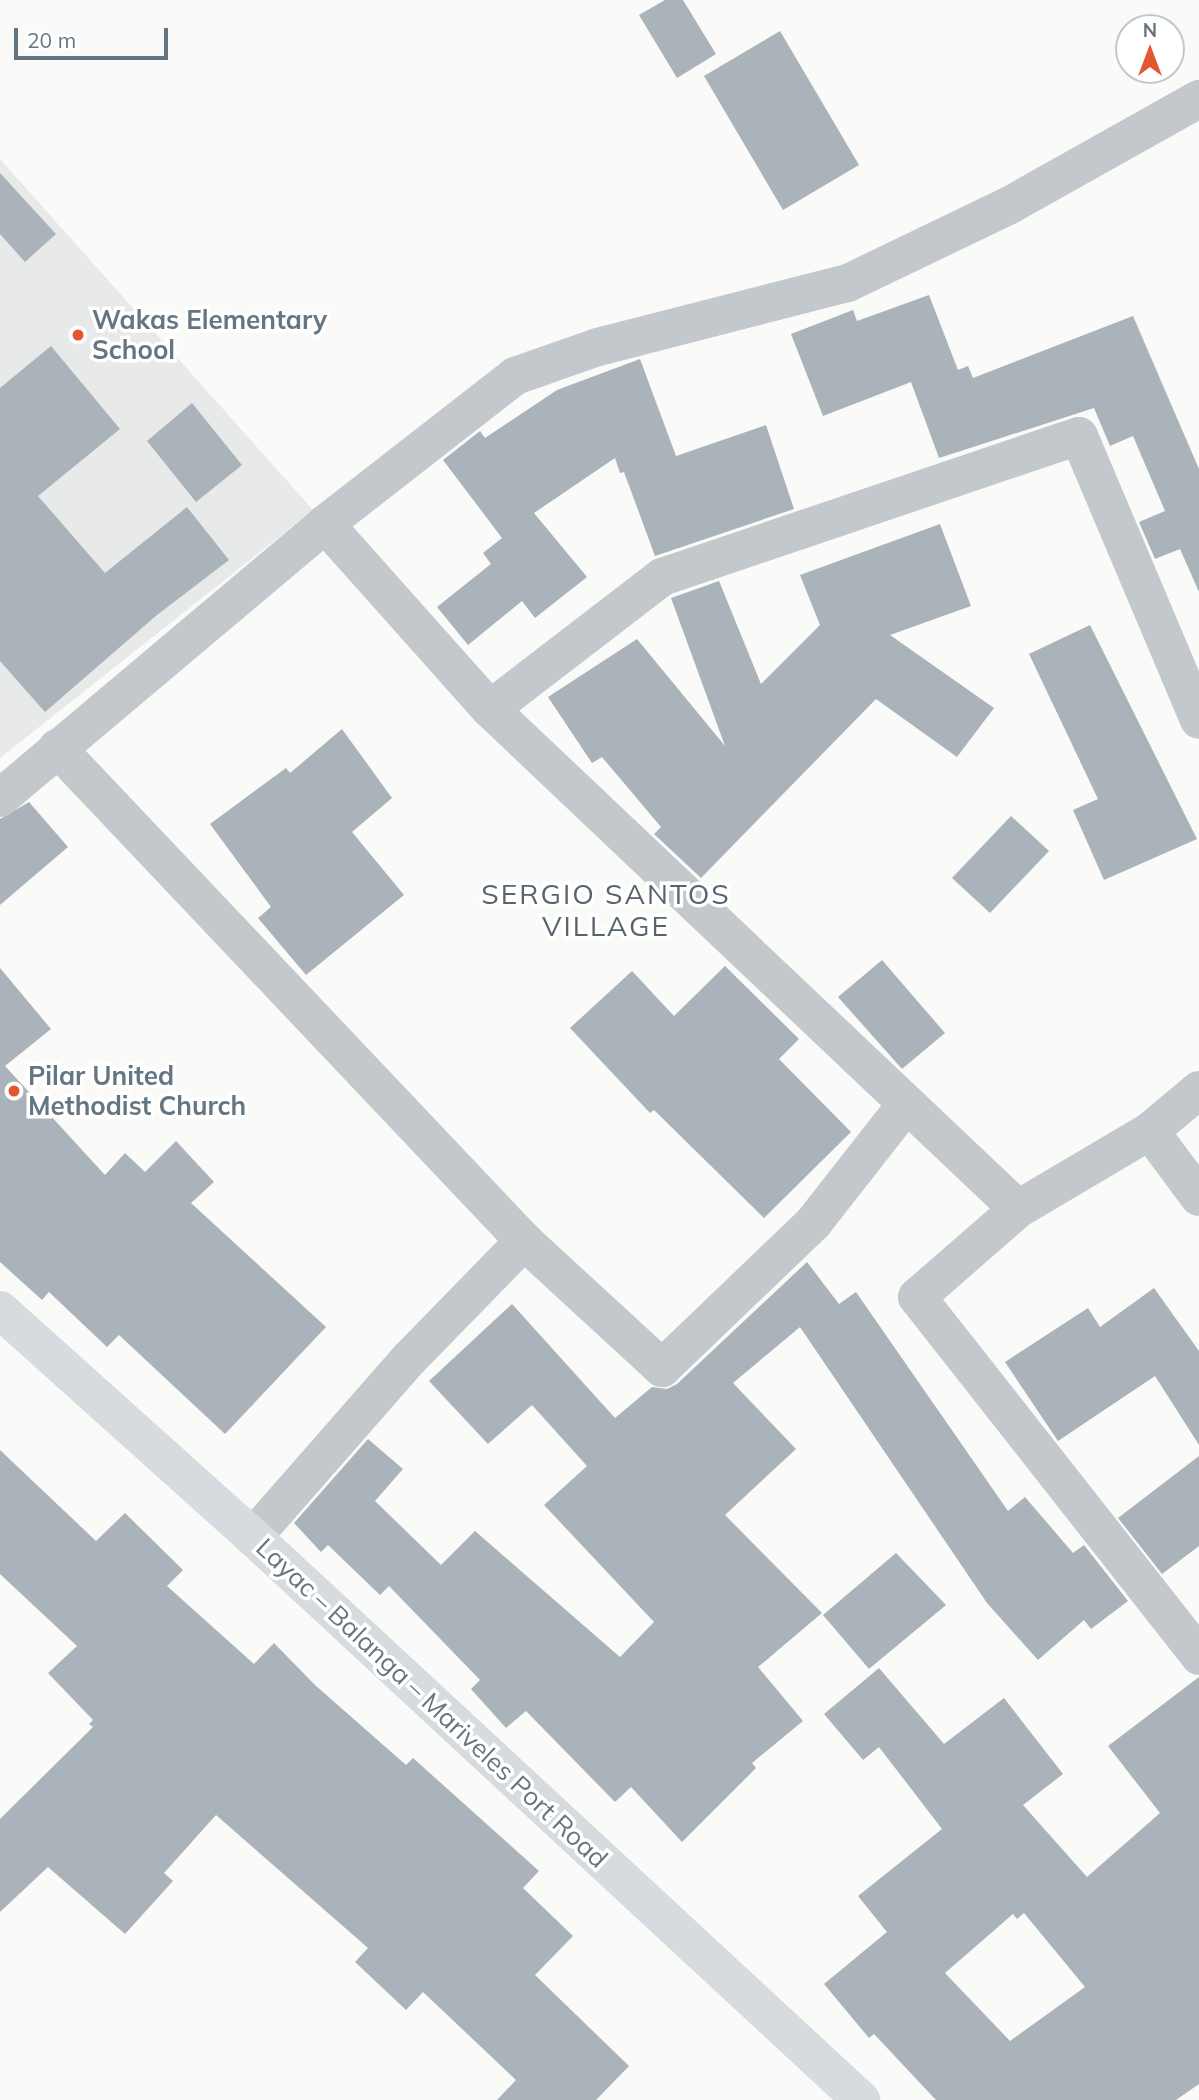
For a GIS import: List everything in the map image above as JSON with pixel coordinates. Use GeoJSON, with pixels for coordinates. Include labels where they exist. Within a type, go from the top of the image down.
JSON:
{"type":"FeatureCollection","features":[{"type":"Feature","properties":{"kind":"main road","name":"Layac – Balanga – Mariveles Port Road"},"geometry":{"type":"LineString","coordinates":[[0,1310],[253,1537],[861,2100]]}},
{"type":"Feature","properties":{"kind":"street"},"geometry":{"type":"LineString","coordinates":[[0,798],[325,524],[515,376],[598,347],[848,283],[1010,205],[1199,99]]}},
{"type":"Feature","properties":{"kind":"street"},"geometry":{"type":"LineString","coordinates":[[491,709],[662,577],[1079,436],[1199,720]]}},
{"type":"Feature","properties":{"kind":"street"},"geometry":{"type":"LineString","coordinates":[[325,524],[491,709],[905,1106],[1018,1209]]}},
{"type":"Feature","properties":{"kind":"street"},"geometry":{"type":"LineString","coordinates":[[57,748],[524,1241],[662,1368],[814,1222],[905,1106]]}},
{"type":"Feature","properties":{"kind":"street"},"geometry":{"type":"LineString","coordinates":[[1199,1090],[1150,1131],[1018,1209],[917,1297],[1199,1656]]}},
{"type":"Feature","properties":{"kind":"street"},"geometry":{"type":"LineString","coordinates":[[1150,1131],[1199,1197]]}},
{"type":"Feature","properties":{"kind":"street"},"geometry":{"type":"LineString","coordinates":[[253,1537],[409,1359],[524,1241]]}},
{"type":"Feature","properties":{"kind":"shaded area","name":"Wakas Elementary School"},"geometry":{"type":"Polygon","coordinates":[[[0,159],[313,510],[0,758],[0,159]]]}},
{"type":"Feature","properties":{"kind":"building"},"geometry":{"type":"Polygon","coordinates":[[[665,0],[683,0],[716,54],[677,78],[639,15],[665,0]]]}},
{"type":"Feature","properties":{"kind":"building"},"geometry":{"type":"Polygon","coordinates":[[[780,31],[859,165],[783,210],[704,76],[780,31]]]}},
{"type":"Feature","properties":{"kind":"building"},"geometry":{"type":"Polygon","coordinates":[[[0,173],[56,234],[25,262],[0,234],[0,173]]]}},
{"type":"Feature","properties":{"kind":"building"},"geometry":{"type":"Polygon","coordinates":[[[929,295],[958,370],[968,366],[973,378],[1133,316],[1199,469],[1199,592],[1180,549],[1155,559],[1139,522],[1165,511],[1133,436],[1110,446],[1094,408],[939,458],[911,382],[823,416],[791,334],[853,310],[857,321],[929,295]]]}},
{"type":"Feature","properties":{"kind":"building"},"geometry":{"type":"Polygon","coordinates":[[[51,346],[120,429],[38,496],[105,573],[187,507],[229,560],[157,615],[45,712],[0,661],[0,388],[51,346]]]}},
{"type":"Feature","properties":{"kind":"building"},"geometry":{"type":"Polygon","coordinates":[[[640,359],[676,456],[766,425],[794,509],[655,556],[624,472],[620,473],[615,458],[534,513],[587,577],[535,618],[522,601],[468,645],[437,607],[491,564],[483,553],[502,538],[443,460],[480,431],[485,438],[557,390],[640,359]]]}},
{"type":"Feature","properties":{"kind":"building"},"geometry":{"type":"Polygon","coordinates":[[[192,403],[242,465],[196,502],[147,441],[192,403]]]}},
{"type":"Feature","properties":{"kind":"building"},"geometry":{"type":"Polygon","coordinates":[[[940,524],[971,606],[890,635],[994,708],[957,757],[876,699],[701,878],[654,834],[661,827],[602,757],[592,763],[548,697],[637,639],[725,746],[671,598],[719,581],[761,684],[820,625],[800,575],[940,524]]]}},
{"type":"Feature","properties":{"kind":"building"},"geometry":{"type":"Polygon","coordinates":[[[1090,625],[1197,839],[1104,880],[1073,810],[1098,799],[1029,654],[1090,625]]]}},
{"type":"Feature","properties":{"kind":"building"},"geometry":{"type":"Polygon","coordinates":[[[342,729],[392,798],[352,832],[404,895],[306,975],[258,918],[271,907],[210,824],[286,768],[290,773],[342,729]]]}},
{"type":"Feature","properties":{"kind":"building"},"geometry":{"type":"Polygon","coordinates":[[[29,802],[68,847],[0,905],[0,819],[29,802]]]}},
{"type":"Feature","properties":{"kind":"building"},"geometry":{"type":"Polygon","coordinates":[[[1011,816],[1049,851],[990,913],[952,878],[1011,816]]]}},
{"type":"Feature","properties":{"kind":"building"},"geometry":{"type":"Polygon","coordinates":[[[882,960],[945,1033],[902,1069],[838,997],[882,960]]]}},
{"type":"Feature","properties":{"kind":"building"},"geometry":{"type":"Polygon","coordinates":[[[725,966],[799,1039],[779,1059],[851,1132],[764,1218],[654,1110],[650,1113],[570,1028],[632,971],[674,1016],[725,966]]]}},
{"type":"Feature","properties":{"kind":"building"},"geometry":{"type":"Polygon","coordinates":[[[0,968],[51,1029],[5,1066],[105,1175],[125,1153],[145,1172],[176,1141],[214,1182],[191,1203],[326,1327],[225,1434],[119,1335],[107,1347],[49,1292],[42,1300],[0,1262],[0,968]]]}},
{"type":"Feature","properties":{"kind":"building"},"geometry":{"type":"Polygon","coordinates":[[[807,1262],[839,1304],[856,1292],[1008,1511],[1025,1497],[1073,1553],[1084,1545],[1128,1601],[1091,1629],[1084,1620],[1038,1660],[987,1603],[800,1327],[733,1383],[796,1449],[725,1515],[822,1613],[758,1667],[803,1721],[752,1763],[756,1768],[682,1842],[631,1787],[615,1802],[526,1711],[506,1728],[471,1689],[480,1680],[389,1586],[380,1595],[328,1545],[321,1552],[294,1523],[368,1439],[403,1469],[375,1501],[441,1565],[475,1531],[620,1657],[654,1622],[544,1505],[587,1466],[532,1405],[488,1444],[429,1381],[512,1304],[615,1418],[652,1387],[667,1389],[677,1384],[807,1262]]]}},
{"type":"Feature","properties":{"kind":"building"},"geometry":{"type":"Polygon","coordinates":[[[1154,1288],[1199,1351],[1199,1445],[1155,1376],[1058,1441],[1005,1362],[1088,1308],[1100,1327],[1154,1288]]]}},
{"type":"Feature","properties":{"kind":"building"},"geometry":{"type":"Polygon","coordinates":[[[0,1450],[96,1541],[125,1513],[183,1570],[167,1586],[254,1664],[274,1643],[315,1685],[406,1765],[413,1758],[539,1871],[523,1888],[573,1936],[535,1975],[629,2066],[596,2100],[497,2100],[516,2080],[423,1992],[406,2010],[355,1962],[368,1948],[216,1815],[164,1873],[173,1881],[125,1934],[48,1867],[0,1912],[0,1819],[93,1727],[89,1724],[93,1720],[48,1673],[77,1646],[0,1574],[0,1450]]]}},
{"type":"Feature","properties":{"kind":"building"},"geometry":{"type":"Polygon","coordinates":[[[1199,1456],[1199,1546],[1162,1574],[1118,1518],[1199,1456]]]}},
{"type":"Feature","properties":{"kind":"building"},"geometry":{"type":"Polygon","coordinates":[[[896,1553],[946,1605],[869,1669],[823,1615],[896,1553]]]}},
{"type":"Feature","properties":{"kind":"building"},"geometry":{"type":"Polygon","coordinates":[[[879,1668],[944,1744],[1004,1698],[1063,1774],[1023,1805],[1087,1877],[1160,1813],[1108,1746],[1199,1677],[1199,2084],[1176,2100],[936,2100],[874,2034],[869,2038],[824,1984],[887,1932],[858,1896],[942,1829],[879,1747],[863,1760],[824,1714],[879,1668]],[[1024,1913],[1017,1919],[1013,1914],[945,1973],[1010,2041],[1085,1987],[1024,1913]]]}},
{"type":"Feature","properties":{"kind":"place","name":"Wakas Elementary School"},"geometry":{"type":"Point","coordinates":[78,335]}},
{"type":"Feature","properties":{"kind":"place","name":"Pilar United Methodist Church"},"geometry":{"type":"Point","coordinates":[14,1091]}},
{"type":"Feature","properties":{"kind":"district","name":"SERGIO SANTOS VILLAGE"},"geometry":{"type":"Point","coordinates":[606,910]}}]}
